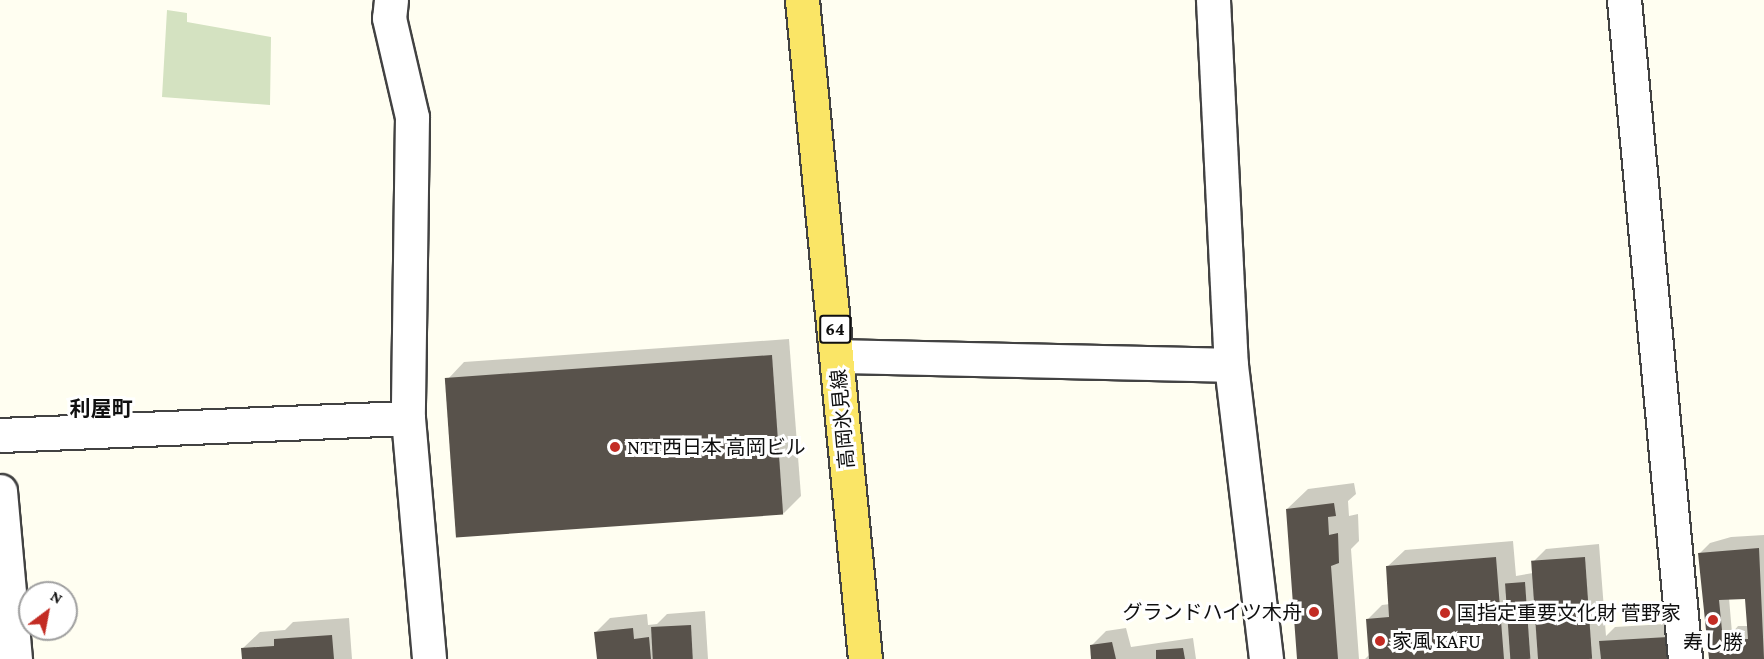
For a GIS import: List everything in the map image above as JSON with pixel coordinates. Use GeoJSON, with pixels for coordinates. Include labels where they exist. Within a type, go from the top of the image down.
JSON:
{"type":"FeatureCollection","features":[{"type":"Feature","properties":{"kind":"main road","name":"高岡氷見線"},"geometry":{"type":"LineString","coordinates":[[802,0],[865,659]]}},
{"type":"Feature","properties":{"kind":"street"},"geometry":{"type":"LineString","coordinates":[[391,0],[389,18],[412,117],[408,418],[429,659]]}},
{"type":"Feature","properties":{"kind":"street"},"geometry":{"type":"LineString","coordinates":[[1213,0],[1232,365],[1266,659]]}},
{"type":"Feature","properties":{"kind":"street"},"geometry":{"type":"LineString","coordinates":[[1624,0],[1685,659]]}},
{"type":"Feature","properties":{"kind":"street"},"geometry":{"type":"LineString","coordinates":[[837,356],[1232,365]]}},
{"type":"Feature","properties":{"kind":"street"},"geometry":{"type":"LineString","coordinates":[[0,435],[408,418]]}},
{"type":"Feature","properties":{"kind":"street"},"geometry":{"type":"LineString","coordinates":[[0,490],[15,659]]}},
{"type":"Feature","properties":{"kind":"green space"},"geometry":{"type":"Polygon","coordinates":[[[167,10],[187,13],[187,22],[271,37],[270,105],[162,97],[167,10]]]}},
{"type":"Feature","properties":{"kind":"building","name":"NTT西日本 高岡ビル"},"geometry":{"type":"Polygon","coordinates":[[[772,355],[783,515],[456,537],[445,378],[772,355]]]}},
{"type":"Feature","properties":{"kind":"building","name":"グランドハイツ木舟"},"geometry":{"type":"Polygon","coordinates":[[[1334,503],[1336,516],[1328,517],[1329,535],[1338,533],[1339,563],[1331,566],[1338,659],[1297,659],[1286,509],[1334,503]]]}},
{"type":"Feature","properties":{"kind":"building"},"geometry":{"type":"Polygon","coordinates":[[[1759,548],[1764,659],[1709,659],[1698,553],[1759,548]],[[1745,599],[1719,600],[1723,640],[1748,639],[1745,599]]]}},
{"type":"Feature","properties":{"kind":"building","name":"国指定重要文化財 菅野家"},"geometry":{"type":"Polygon","coordinates":[[[1496,557],[1504,659],[1369,659],[1366,619],[1389,617],[1386,566],[1496,557]]]}},
{"type":"Feature","properties":{"kind":"building"},"geometry":{"type":"Polygon","coordinates":[[[1585,557],[1592,659],[1538,659],[1531,561],[1585,557]]]}},
{"type":"Feature","properties":{"kind":"building"},"geometry":{"type":"Polygon","coordinates":[[[1525,582],[1530,659],[1510,659],[1505,583],[1525,582]]]}},
{"type":"Feature","properties":{"kind":"building"},"geometry":{"type":"Polygon","coordinates":[[[691,625],[693,659],[653,659],[651,627],[691,625]]]}},
{"type":"Feature","properties":{"kind":"building"},"geometry":{"type":"Polygon","coordinates":[[[633,628],[634,639],[649,637],[651,659],[597,659],[594,632],[633,628]]]}},
{"type":"Feature","properties":{"kind":"building"},"geometry":{"type":"Polygon","coordinates":[[[332,635],[334,659],[242,659],[241,648],[274,646],[274,639],[332,635]]]}},
{"type":"Feature","properties":{"kind":"building"},"geometry":{"type":"Polygon","coordinates":[[[1668,637],[1671,659],[1601,659],[1599,641],[1668,637]]]}},
{"type":"Feature","properties":{"kind":"building"},"geometry":{"type":"Polygon","coordinates":[[[1112,642],[1116,659],[1091,659],[1090,645],[1112,642]]]}},
{"type":"Feature","properties":{"kind":"building"},"geometry":{"type":"Polygon","coordinates":[[[1183,648],[1185,659],[1156,659],[1156,650],[1183,648]]]}},
{"type":"Feature","properties":{"kind":"place","name":"NTT西日本 高岡ビル"},"geometry":{"type":"Point","coordinates":[615,447]}},
{"type":"Feature","properties":{"kind":"place","name":"グランドハイツ木舟"},"geometry":{"type":"Point","coordinates":[1314,612]}},
{"type":"Feature","properties":{"kind":"place","name":"国指定重要文化財 菅野家"},"geometry":{"type":"Point","coordinates":[1445,613]}},
{"type":"Feature","properties":{"kind":"place","name":"寿し勝"},"geometry":{"type":"Point","coordinates":[1713,620]}},
{"type":"Feature","properties":{"kind":"place","name":"家風 KAFU"},"geometry":{"type":"Point","coordinates":[1380,641]}},
{"type":"Feature","properties":{"kind":"district","name":"利屋町"},"geometry":{"type":"Point","coordinates":[101,409]}}]}
